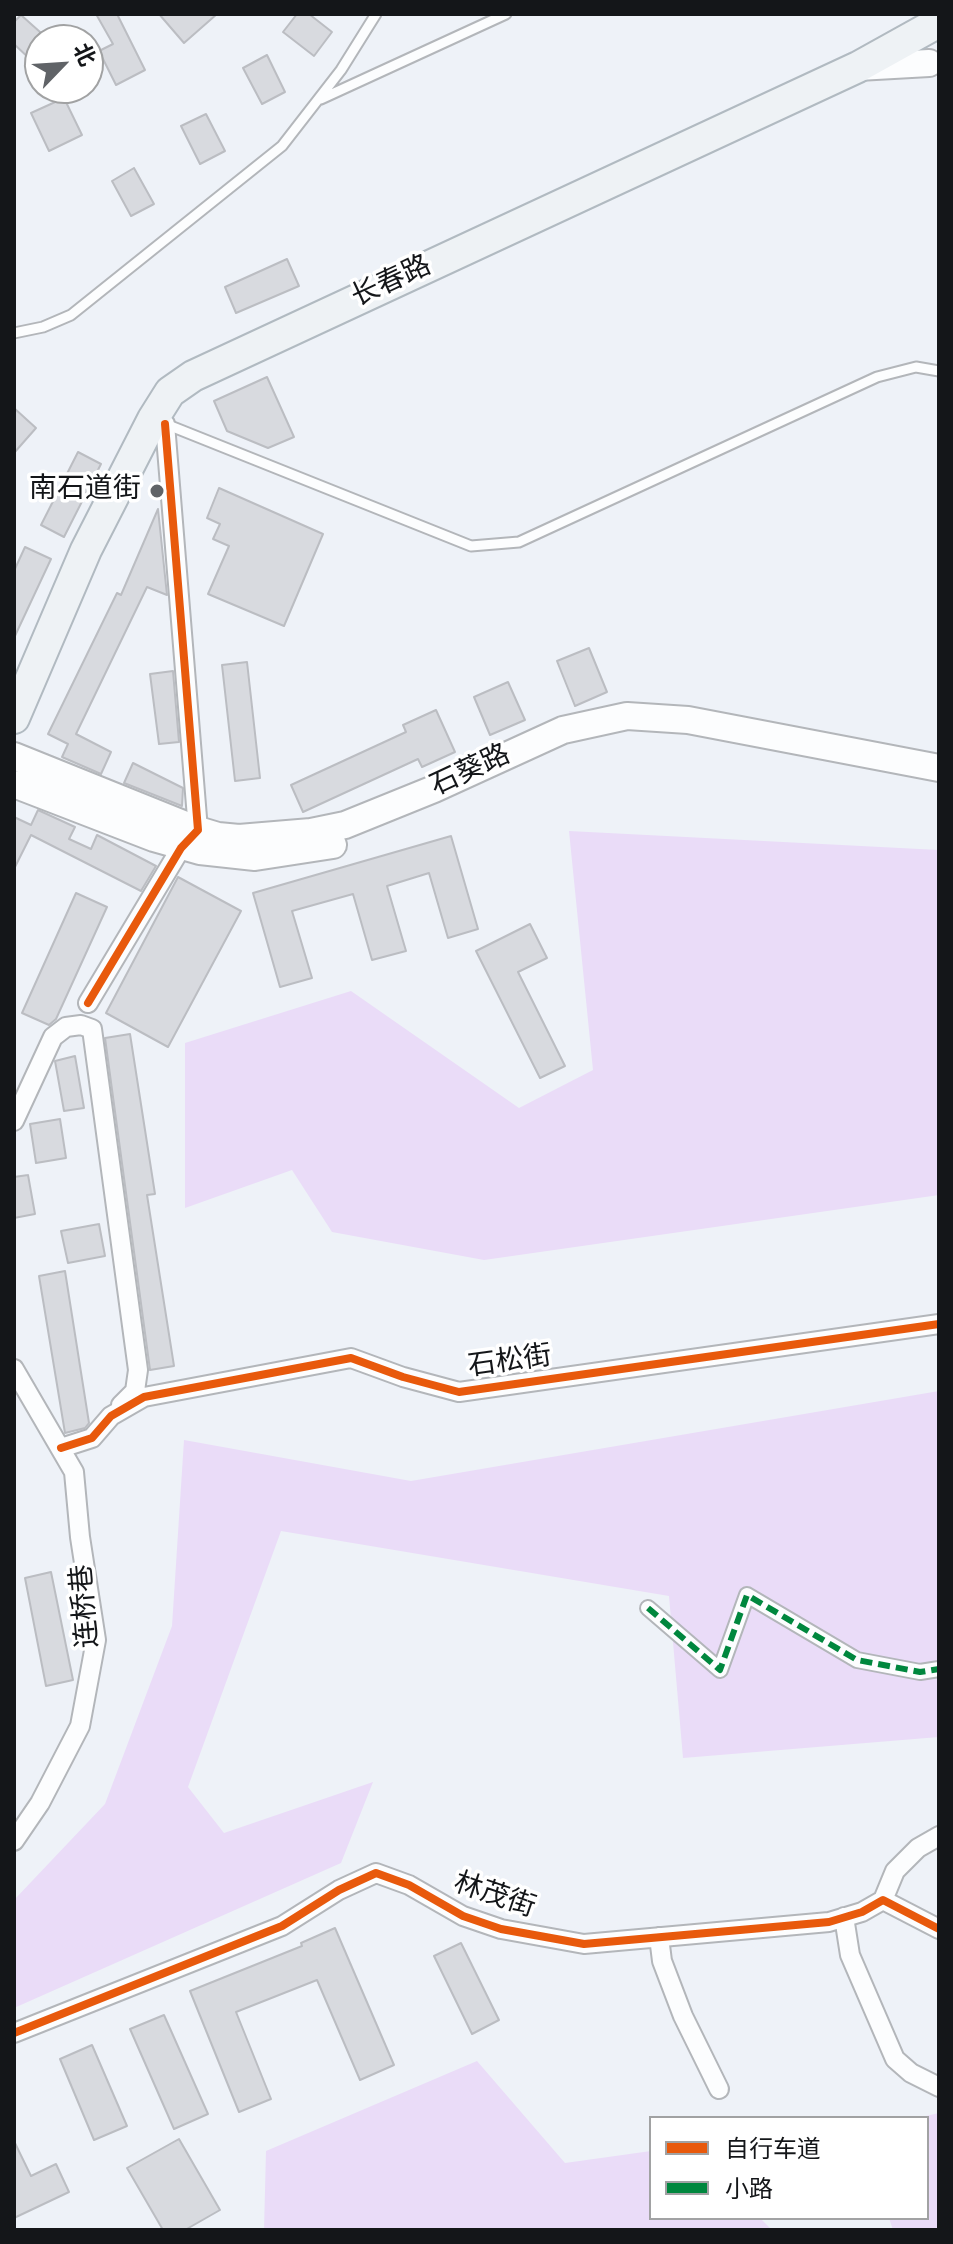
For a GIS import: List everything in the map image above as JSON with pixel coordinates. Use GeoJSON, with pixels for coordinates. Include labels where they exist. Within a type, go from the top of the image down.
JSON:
{"type":"FeatureCollection","features":[{"type":"Feature","properties":{"kind":"main road","name":"长春路"},"geometry":{"type":"LineString","coordinates":[[14,718],[86,550],[159,422],[170,392],[193,376],[858,67],[931,46]]}},
{"type":"Feature","properties":{"kind":"main road","name":"石葵路"},"geometry":{"type":"LineString","coordinates":[[14,756],[190,839],[311,832],[345,825],[434,789],[563,730],[627,716],[688,720],[939,768]]}},
{"type":"Feature","properties":{"kind":"main road","name":"石葵路"},"geometry":{"type":"LineString","coordinates":[[14,784],[255,857],[355,839],[443,803],[568,745],[623,732],[689,734],[939,784]]}},
{"type":"Feature","properties":{"kind":"street"},"geometry":{"type":"LineString","coordinates":[[88,1003],[190,839],[159,422]]}},
{"type":"Feature","properties":{"kind":"street"},"geometry":{"type":"LineString","coordinates":[[14,1121],[53,1037],[66,1027],[81,1025],[92,1029],[138,1370],[135,1391],[111,1416]]}},
{"type":"Feature","properties":{"kind":"street","name":"石松街"},"geometry":{"type":"LineString","coordinates":[[61,1448],[92,1438],[111,1416],[144,1397],[351,1358],[403,1377],[459,1392],[939,1324]]}},
{"type":"Feature","properties":{"kind":"street","name":"连桥巷"},"geometry":{"type":"LineString","coordinates":[[14,1369],[74,1472],[80,1537],[96,1640],[80,1726],[40,1803],[14,1841]]}},
{"type":"Feature","properties":{"kind":"street"},"geometry":{"type":"LineString","coordinates":[[648,1608],[720,1670],[747,1595],[857,1660],[920,1672],[939,1669]]}},
{"type":"Feature","properties":{"kind":"street"},"geometry":{"type":"LineString","coordinates":[[939,1836],[918,1848],[895,1871],[883,1900],[939,1929]]}},
{"type":"Feature","properties":{"kind":"street","name":"林茂街"},"geometry":{"type":"LineString","coordinates":[[14,2033],[282,1926],[339,1890],[376,1873],[409,1885],[463,1916],[501,1929],[584,1944],[829,1922],[862,1912],[883,1900]]}},
{"type":"Feature","properties":{"kind":"street"},"geometry":{"type":"LineString","coordinates":[[844,1917],[850,1955],[895,2059],[911,2073],[939,2087]]}},
{"type":"Feature","properties":{"kind":"street"},"geometry":{"type":"LineString","coordinates":[[659,1937],[662,1961],[683,2016],[719,2089]]}},
{"type":"Feature","properties":{"kind":"lane"},"geometry":{"type":"LineString","coordinates":[[14,333],[43,327],[71,315],[282,146],[341,70],[376,14]]}},
{"type":"Feature","properties":{"kind":"lane"},"geometry":{"type":"LineString","coordinates":[[318,100],[506,14]]}},
{"type":"Feature","properties":{"kind":"lane"},"geometry":{"type":"LineString","coordinates":[[159,422],[471,546],[519,542],[877,377],[916,367],[939,371]]}},
{"type":"Feature","properties":{"kind":"shaded area"},"geometry":{"type":"Polygon","coordinates":[[[569,831],[939,850],[939,1195],[484,1260],[332,1232],[292,1170],[185,1208],[185,1043],[351,991],[519,1108],[593,1070],[569,831]]]}},
{"type":"Feature","properties":{"kind":"shaded area"},"geometry":{"type":"Polygon","coordinates":[[[939,1391],[939,1737],[683,1758],[669,1596],[281,1531],[188,1787],[224,1833],[373,1782],[341,1863],[14,2008],[14,1900],[105,1804],[172,1626],[184,1440],[411,1481],[939,1391]]]}},
{"type":"Feature","properties":{"kind":"shaded area"},"geometry":{"type":"Polygon","coordinates":[[[477,2061],[565,2163],[649,2151],[649,2220],[762,2220],[772,2230],[264,2230],[266,2151],[477,2061]]]}},
{"type":"Feature","properties":{"kind":"shaded area"},"geometry":{"type":"Polygon","coordinates":[[[939,2113],[939,2230],[893,2230],[890,2220],[929,2220],[929,2116],[926,2116],[939,2113]]]}},
{"type":"Feature","properties":{"kind":"building"},"geometry":{"type":"Polygon","coordinates":[[[96,14],[117,14],[145,70],[116,85],[104,61],[104,48],[113,44],[96,14]]]}},
{"type":"Feature","properties":{"kind":"building"},"geometry":{"type":"Polygon","coordinates":[[[159,14],[217,14],[184,43],[159,14]]]}},
{"type":"Feature","properties":{"kind":"building"},"geometry":{"type":"Polygon","coordinates":[[[297,14],[309,14],[332,32],[314,56],[283,32],[297,14]]]}},
{"type":"Feature","properties":{"kind":"building"},"geometry":{"type":"Polygon","coordinates":[[[21,15],[31,24],[24,24],[24,53],[14,44],[14,22],[21,15]]]}},
{"type":"Feature","properties":{"kind":"building"},"geometry":{"type":"Polygon","coordinates":[[[267,55],[285,92],[262,104],[243,68],[267,55]]]}},
{"type":"Feature","properties":{"kind":"building"},"geometry":{"type":"Polygon","coordinates":[[[51,104],[67,104],[82,135],[49,151],[31,113],[51,104]]]}},
{"type":"Feature","properties":{"kind":"building"},"geometry":{"type":"Polygon","coordinates":[[[206,114],[225,151],[200,164],[181,126],[206,114]]]}},
{"type":"Feature","properties":{"kind":"building"},"geometry":{"type":"Polygon","coordinates":[[[134,168],[154,204],[131,216],[112,181],[134,168]]]}},
{"type":"Feature","properties":{"kind":"building"},"geometry":{"type":"Polygon","coordinates":[[[287,259],[299,286],[236,313],[225,287],[287,259]]]}},
{"type":"Feature","properties":{"kind":"building"},"geometry":{"type":"Polygon","coordinates":[[[267,377],[294,437],[268,448],[227,431],[214,401],[267,377]]]}},
{"type":"Feature","properties":{"kind":"building"},"geometry":{"type":"Polygon","coordinates":[[[14,408],[36,428],[14,453],[14,408]]]}},
{"type":"Feature","properties":{"kind":"building"},"geometry":{"type":"Polygon","coordinates":[[[78,452],[101,464],[64,537],[41,525],[78,452]]]}},
{"type":"Feature","properties":{"kind":"building"},"geometry":{"type":"Polygon","coordinates":[[[219,488],[323,534],[284,626],[208,594],[229,546],[213,539],[220,524],[207,518],[219,488]]]}},
{"type":"Feature","properties":{"kind":"building"},"geometry":{"type":"Polygon","coordinates":[[[158,509],[167,595],[147,587],[76,734],[111,752],[101,774],[62,757],[68,744],[48,734],[117,593],[121,595],[158,509]]]}},
{"type":"Feature","properties":{"kind":"building"},"geometry":{"type":"Polygon","coordinates":[[[25,547],[51,559],[14,638],[14,571],[25,547]]]}},
{"type":"Feature","properties":{"kind":"building"},"geometry":{"type":"Polygon","coordinates":[[[589,648],[607,692],[575,706],[557,661],[589,648]]]}},
{"type":"Feature","properties":{"kind":"building"},"geometry":{"type":"Polygon","coordinates":[[[247,662],[260,778],[235,781],[222,665],[247,662]]]}},
{"type":"Feature","properties":{"kind":"building"},"geometry":{"type":"Polygon","coordinates":[[[173,671],[179,742],[159,744],[150,674],[173,671]]]}},
{"type":"Feature","properties":{"kind":"building"},"geometry":{"type":"Polygon","coordinates":[[[508,682],[525,720],[490,735],[474,697],[508,682]]]}},
{"type":"Feature","properties":{"kind":"building"},"geometry":{"type":"Polygon","coordinates":[[[436,710],[455,752],[422,767],[418,759],[303,812],[291,785],[406,732],[403,725],[436,710]]]}},
{"type":"Feature","properties":{"kind":"building"},"geometry":{"type":"Polygon","coordinates":[[[133,763],[183,788],[182,806],[124,783],[133,763]]]}},
{"type":"Feature","properties":{"kind":"building"},"geometry":{"type":"Polygon","coordinates":[[[38,810],[75,827],[69,839],[91,849],[97,835],[156,866],[141,891],[31,835],[14,869],[14,817],[31,825],[38,810]]]}},
{"type":"Feature","properties":{"kind":"building"},"geometry":{"type":"Polygon","coordinates":[[[451,836],[478,929],[448,938],[429,873],[387,886],[406,951],[372,960],[353,894],[292,911],[312,978],[280,987],[253,893],[451,836]]]}},
{"type":"Feature","properties":{"kind":"building"},"geometry":{"type":"Polygon","coordinates":[[[178,877],[241,911],[168,1047],[106,1013],[178,877]]]}},
{"type":"Feature","properties":{"kind":"building"},"geometry":{"type":"Polygon","coordinates":[[[76,893],[107,907],[56,1019],[49,1025],[22,1013],[76,893]]]}},
{"type":"Feature","properties":{"kind":"building"},"geometry":{"type":"Polygon","coordinates":[[[530,924],[547,958],[518,972],[565,1066],[540,1078],[476,951],[530,924]]]}},
{"type":"Feature","properties":{"kind":"building"},"geometry":{"type":"Polygon","coordinates":[[[130,1034],[155,1194],[147,1195],[174,1366],[150,1370],[105,1038],[130,1034]]]}},
{"type":"Feature","properties":{"kind":"building"},"geometry":{"type":"Polygon","coordinates":[[[75,1056],[84,1108],[64,1111],[55,1061],[75,1056]]]}},
{"type":"Feature","properties":{"kind":"building"},"geometry":{"type":"Polygon","coordinates":[[[60,1119],[66,1158],[36,1163],[30,1124],[60,1119]]]}},
{"type":"Feature","properties":{"kind":"building"},"geometry":{"type":"Polygon","coordinates":[[[28,1175],[35,1214],[14,1218],[14,1177],[28,1175]]]}},
{"type":"Feature","properties":{"kind":"building"},"geometry":{"type":"Polygon","coordinates":[[[99,1224],[105,1256],[68,1263],[61,1231],[99,1224]]]}},
{"type":"Feature","properties":{"kind":"building"},"geometry":{"type":"Polygon","coordinates":[[[65,1271],[89,1423],[85,1428],[65,1433],[39,1276],[65,1271]]]}},
{"type":"Feature","properties":{"kind":"building"},"geometry":{"type":"Polygon","coordinates":[[[51,1572],[73,1680],[46,1686],[25,1578],[51,1572]]]}},
{"type":"Feature","properties":{"kind":"building"},"geometry":{"type":"Polygon","coordinates":[[[335,1928],[394,2065],[360,2080],[317,1980],[236,2012],[271,2099],[239,2112],[190,1991],[302,1946],[301,1943],[335,1928]]]}},
{"type":"Feature","properties":{"kind":"building"},"geometry":{"type":"Polygon","coordinates":[[[461,1943],[499,2020],[472,2034],[434,1956],[461,1943]]]}},
{"type":"Feature","properties":{"kind":"building"},"geometry":{"type":"Polygon","coordinates":[[[164,2015],[208,2114],[174,2129],[130,2029],[164,2015]]]}},
{"type":"Feature","properties":{"kind":"building"},"geometry":{"type":"Polygon","coordinates":[[[92,2045],[127,2126],[94,2140],[60,2059],[92,2045]]]}},
{"type":"Feature","properties":{"kind":"building"},"geometry":{"type":"Polygon","coordinates":[[[179,2139],[220,2210],[185,2230],[163,2230],[127,2168],[179,2139]]]}},
{"type":"Feature","properties":{"kind":"building"},"geometry":{"type":"Polygon","coordinates":[[[14,2141],[31,2176],[56,2164],[69,2192],[14,2218],[14,2141]]]}},
{"type":"Feature","properties":{"kind":"marked path"},"geometry":{"type":"LineString","coordinates":[[648,1608],[720,1670],[747,1595],[857,1660],[920,1672],[939,1669]]}},
{"type":"Feature","properties":{"kind":"cycle path"},"geometry":{"type":"LineString","coordinates":[[88,1003],[181,848],[198,830],[165,424]]}},
{"type":"Feature","properties":{"kind":"cycle path"},"geometry":{"type":"LineString","coordinates":[[61,1448],[92,1438],[111,1416],[144,1397],[351,1358],[403,1377],[459,1392],[939,1324]]}},
{"type":"Feature","properties":{"kind":"cycle path"},"geometry":{"type":"LineString","coordinates":[[14,2033],[282,1926],[339,1890],[376,1873],[409,1885],[463,1916],[501,1929],[584,1944],[829,1922],[862,1912],[883,1900],[939,1929]]}},
{"type":"Feature","properties":{"kind":"place","name":"南石道街"},"geometry":{"type":"Point","coordinates":[157,491]}}]}
